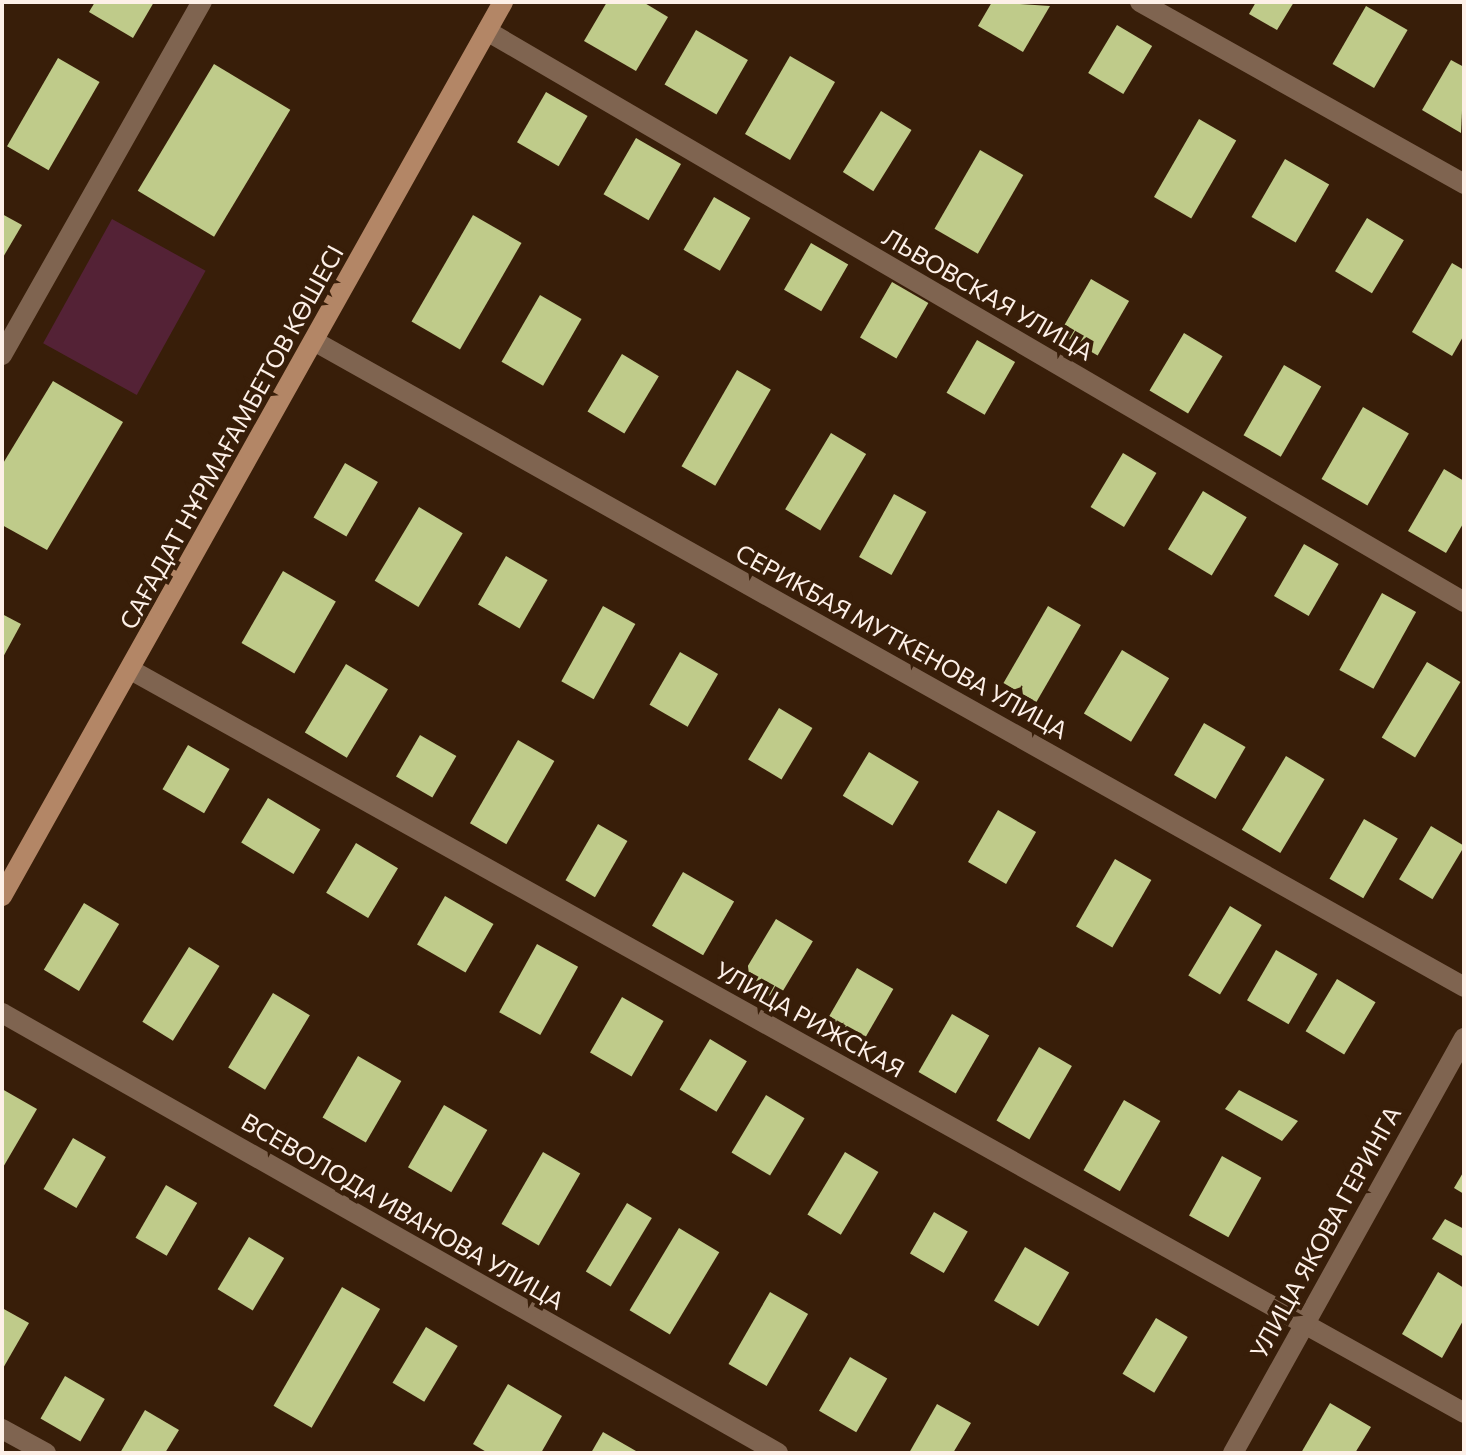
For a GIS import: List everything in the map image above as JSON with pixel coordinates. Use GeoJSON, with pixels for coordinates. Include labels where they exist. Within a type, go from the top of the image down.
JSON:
{"type":"FeatureCollection","features":[{"type":"Feature","properties":{"kind":"main road","name":"САҒАДАТ НҰРМАҒАМБЕТОВ КӨШЕСІ"},"geometry":{"type":"LineString","coordinates":[[2,896],[503,2]]}},
{"type":"Feature","properties":{"kind":"street"},"geometry":{"type":"LineString","coordinates":[[2,355],[202,2]]}},
{"type":"Feature","properties":{"kind":"street"},"geometry":{"type":"LineString","coordinates":[[1140,2],[1464,184]]}},
{"type":"Feature","properties":{"kind":"street","name":"ЛЬВОВСКАЯ УЛИЦА"},"geometry":{"type":"LineString","coordinates":[[487,31],[1464,602]]}},
{"type":"Feature","properties":{"kind":"street","name":"СЕРИКБАЯ МУТКЕНОВА УЛИЦА"},"geometry":{"type":"LineString","coordinates":[[314,341],[1464,987]]}},
{"type":"Feature","properties":{"kind":"street","name":"УЛИЦА РИЖСКАЯ"},"geometry":{"type":"LineString","coordinates":[[131,670],[1464,1413]]}},
{"type":"Feature","properties":{"kind":"street","name":"ВСЕВОЛОДА ИВАНОВА УЛИЦА"},"geometry":{"type":"LineString","coordinates":[[2,1013],[778,1453]]}},
{"type":"Feature","properties":{"kind":"street","name":"УЛИЦА ЯКОВА ГЕРИНГА"},"geometry":{"type":"LineString","coordinates":[[1233,1453],[1464,1038]]}},
{"type":"Feature","properties":{"kind":"street"},"geometry":{"type":"LineString","coordinates":[[2,1429],[46,1453]]}},
{"type":"Feature","properties":{"kind":"shaded area"},"geometry":{"type":"Polygon","coordinates":[[[112,219],[206,271],[137,395],[43,343],[112,219]]]}},
{"type":"Feature","properties":{"kind":"building"},"geometry":{"type":"Polygon","coordinates":[[[95,2],[154,2],[133,38],[89,12],[95,2]]]}},
{"type":"Feature","properties":{"kind":"building"},"geometry":{"type":"Polygon","coordinates":[[[607,2],[643,2],[668,17],[636,71],[584,41],[607,2]]]}},
{"type":"Feature","properties":{"kind":"building"},"geometry":{"type":"Polygon","coordinates":[[[992,2],[1050,6],[1023,52],[978,26],[992,2]]]}},
{"type":"Feature","properties":{"kind":"building"},"geometry":{"type":"Polygon","coordinates":[[[1256,2],[1294,2],[1277,30],[1249,14],[1256,2]]]}},
{"type":"Feature","properties":{"kind":"building"},"geometry":{"type":"Polygon","coordinates":[[[1366,6],[1408,30],[1374,88],[1332,64],[1366,6]]]}},
{"type":"Feature","properties":{"kind":"building"},"geometry":{"type":"Polygon","coordinates":[[[1117,25],[1152,46],[1123,94],[1088,73],[1117,25]]]}},
{"type":"Feature","properties":{"kind":"building"},"geometry":{"type":"Polygon","coordinates":[[[696,30],[748,60],[716,115],[664,85],[696,30]]]}},
{"type":"Feature","properties":{"kind":"building"},"geometry":{"type":"Polygon","coordinates":[[[790,56],[835,82],[790,160],[745,134],[790,56]]]}},
{"type":"Feature","properties":{"kind":"building"},"geometry":{"type":"Polygon","coordinates":[[[58,58],[100,82],[49,170],[7,146],[58,58]]]}},
{"type":"Feature","properties":{"kind":"building"},"geometry":{"type":"Polygon","coordinates":[[[1451,60],[1464,67],[1461,133],[1422,110],[1451,60]]]}},
{"type":"Feature","properties":{"kind":"building"},"geometry":{"type":"Polygon","coordinates":[[[214,64],[290,110],[214,237],[138,191],[214,64]]]}},
{"type":"Feature","properties":{"kind":"building"},"geometry":{"type":"Polygon","coordinates":[[[546,92],[588,116],[559,166],[517,142],[546,92]]]}},
{"type":"Feature","properties":{"kind":"building"},"geometry":{"type":"Polygon","coordinates":[[[881,111],[912,130],[873,191],[843,172],[881,111]]]}},
{"type":"Feature","properties":{"kind":"building"},"geometry":{"type":"Polygon","coordinates":[[[1199,119],[1236,140],[1191,218],[1154,197],[1199,119]]]}},
{"type":"Feature","properties":{"kind":"building"},"geometry":{"type":"Polygon","coordinates":[[[636,138],[681,164],[649,220],[604,194],[636,138]]]}},
{"type":"Feature","properties":{"kind":"building"},"geometry":{"type":"Polygon","coordinates":[[[980,150],[1023,175],[978,254],[934,229],[980,150]]]}},
{"type":"Feature","properties":{"kind":"building"},"geometry":{"type":"Polygon","coordinates":[[[1285,159],[1329,184],[1296,243],[1252,217],[1285,159]]]}},
{"type":"Feature","properties":{"kind":"building"},"geometry":{"type":"Polygon","coordinates":[[[714,197],[750,218],[720,271],[684,250],[714,197]]]}},
{"type":"Feature","properties":{"kind":"building"},"geometry":{"type":"Polygon","coordinates":[[[2,214],[22,225],[2,259],[2,214]]]}},
{"type":"Feature","properties":{"kind":"building"},"geometry":{"type":"Polygon","coordinates":[[[473,215],[521,243],[460,350],[412,322],[473,215]]]}},
{"type":"Feature","properties":{"kind":"building"},"geometry":{"type":"Polygon","coordinates":[[[1367,218],[1404,240],[1372,293],[1335,271],[1367,218]]]}},
{"type":"Feature","properties":{"kind":"building"},"geometry":{"type":"Polygon","coordinates":[[[811,243],[848,264],[821,311],[784,290],[811,243]]]}},
{"type":"Feature","properties":{"kind":"building"},"geometry":{"type":"Polygon","coordinates":[[[1452,263],[1464,270],[1464,335],[1452,356],[1412,332],[1452,263]]]}},
{"type":"Feature","properties":{"kind":"building"},"geometry":{"type":"Polygon","coordinates":[[[1091,279],[1129,301],[1098,356],[1060,334],[1091,279]]]}},
{"type":"Feature","properties":{"kind":"building"},"geometry":{"type":"Polygon","coordinates":[[[892,282],[928,303],[896,358],[860,337],[892,282]]]}},
{"type":"Feature","properties":{"kind":"building"},"geometry":{"type":"Polygon","coordinates":[[[540,295],[582,319],[543,386],[502,362],[540,295]]]}},
{"type":"Feature","properties":{"kind":"building"},"geometry":{"type":"Polygon","coordinates":[[[1184,333],[1223,356],[1188,414],[1149,390],[1184,333]]]}},
{"type":"Feature","properties":{"kind":"building"},"geometry":{"type":"Polygon","coordinates":[[[977,340],[1015,362],[985,415],[946,393],[977,340]]]}},
{"type":"Feature","properties":{"kind":"building"},"geometry":{"type":"Polygon","coordinates":[[[622,354],[659,376],[624,434],[587,411],[622,354]]]}},
{"type":"Feature","properties":{"kind":"building"},"geometry":{"type":"Polygon","coordinates":[[[1284,365],[1321,386],[1281,457],[1244,435],[1284,365]]]}},
{"type":"Feature","properties":{"kind":"building"},"geometry":{"type":"Polygon","coordinates":[[[737,370],[771,390],[715,486],[682,466],[737,370]]]}},
{"type":"Feature","properties":{"kind":"building"},"geometry":{"type":"Polygon","coordinates":[[[53,381],[123,422],[47,550],[2,525],[2,465],[53,381]]]}},
{"type":"Feature","properties":{"kind":"building"},"geometry":{"type":"Polygon","coordinates":[[[1363,407],[1409,434],[1367,505],[1322,479],[1363,407]]]}},
{"type":"Feature","properties":{"kind":"building"},"geometry":{"type":"Polygon","coordinates":[[[831,433],[866,454],[820,530],[785,509],[831,433]]]}},
{"type":"Feature","properties":{"kind":"building"},"geometry":{"type":"Polygon","coordinates":[[[1123,453],[1156,473],[1124,527],[1091,507],[1123,453]]]}},
{"type":"Feature","properties":{"kind":"building"},"geometry":{"type":"Polygon","coordinates":[[[345,463],[378,482],[346,537],[314,518],[345,463]]]}},
{"type":"Feature","properties":{"kind":"building"},"geometry":{"type":"Polygon","coordinates":[[[1444,469],[1464,481],[1464,522],[1446,553],[1408,531],[1444,469]]]}},
{"type":"Feature","properties":{"kind":"building"},"geometry":{"type":"Polygon","coordinates":[[[1203,491],[1247,517],[1212,576],[1168,549],[1203,491]]]}},
{"type":"Feature","properties":{"kind":"building"},"geometry":{"type":"Polygon","coordinates":[[[894,494],[926,512],[891,575],[859,557],[894,494]]]}},
{"type":"Feature","properties":{"kind":"building"},"geometry":{"type":"Polygon","coordinates":[[[419,507],[463,533],[418,607],[375,581],[419,507]]]}},
{"type":"Feature","properties":{"kind":"building"},"geometry":{"type":"Polygon","coordinates":[[[1304,544],[1339,564],[1309,616],[1274,596],[1304,544]]]}},
{"type":"Feature","properties":{"kind":"building"},"geometry":{"type":"Polygon","coordinates":[[[506,556],[548,580],[520,628],[478,604],[506,556]]]}},
{"type":"Feature","properties":{"kind":"building"},"geometry":{"type":"Polygon","coordinates":[[[283,571],[336,602],[294,673],[241,643],[283,571]]]}},
{"type":"Feature","properties":{"kind":"building"},"geometry":{"type":"Polygon","coordinates":[[[1382,593],[1416,612],[1373,689],[1339,670],[1382,593]]]}},
{"type":"Feature","properties":{"kind":"building"},"geometry":{"type":"Polygon","coordinates":[[[603,606],[635,624],[594,699],[561,681],[603,606]]]}},
{"type":"Feature","properties":{"kind":"building"},"geometry":{"type":"Polygon","coordinates":[[[1048,606],[1081,625],[1036,702],[1004,683],[1048,606]]]}},
{"type":"Feature","properties":{"kind":"building"},"geometry":{"type":"Polygon","coordinates":[[[2,614],[21,624],[2,659],[2,614]]]}},
{"type":"Feature","properties":{"kind":"building"},"geometry":{"type":"Polygon","coordinates":[[[1122,650],[1169,678],[1131,742],[1084,713],[1122,650]]]}},
{"type":"Feature","properties":{"kind":"building"},"geometry":{"type":"Polygon","coordinates":[[[680,652],[718,674],[688,727],[650,705],[680,652]]]}},
{"type":"Feature","properties":{"kind":"building"},"geometry":{"type":"Polygon","coordinates":[[[1427,662],[1460,682],[1415,758],[1382,737],[1427,662]]]}},
{"type":"Feature","properties":{"kind":"building"},"geometry":{"type":"Polygon","coordinates":[[[346,664],[388,689],[347,758],[305,733],[346,664]]]}},
{"type":"Feature","properties":{"kind":"building"},"geometry":{"type":"Polygon","coordinates":[[[779,708],[812,728],[782,780],[748,759],[779,708]]]}},
{"type":"Feature","properties":{"kind":"building"},"geometry":{"type":"Polygon","coordinates":[[[1204,723],[1246,747],[1216,799],[1174,775],[1204,723]]]}},
{"type":"Feature","properties":{"kind":"building"},"geometry":{"type":"Polygon","coordinates":[[[420,735],[456,756],[432,798],[396,777],[420,735]]]}},
{"type":"Feature","properties":{"kind":"building"},"geometry":{"type":"Polygon","coordinates":[[[518,740],[554,761],[506,844],[470,823],[518,740]]]}},
{"type":"Feature","properties":{"kind":"building"},"geometry":{"type":"Polygon","coordinates":[[[188,745],[230,769],[204,813],[162,789],[188,745]]]}},
{"type":"Feature","properties":{"kind":"building"},"geometry":{"type":"Polygon","coordinates":[[[869,752],[919,782],[892,826],[843,796],[869,752]]]}},
{"type":"Feature","properties":{"kind":"building"},"geometry":{"type":"Polygon","coordinates":[[[1286,756],[1325,779],[1280,853],[1242,830],[1286,756]]]}},
{"type":"Feature","properties":{"kind":"building"},"geometry":{"type":"Polygon","coordinates":[[[268,798],[320,829],[294,874],[241,843],[268,798]]]}},
{"type":"Feature","properties":{"kind":"building"},"geometry":{"type":"Polygon","coordinates":[[[998,810],[1036,832],[1006,884],[968,862],[998,810]]]}},
{"type":"Feature","properties":{"kind":"building"},"geometry":{"type":"Polygon","coordinates":[[[1364,819],[1398,838],[1363,898],[1330,879],[1364,819]]]}},
{"type":"Feature","properties":{"kind":"building"},"geometry":{"type":"Polygon","coordinates":[[[598,824],[627,841],[595,897],[566,880],[598,824]]]}},
{"type":"Feature","properties":{"kind":"building"},"geometry":{"type":"Polygon","coordinates":[[[1431,826],[1464,846],[1432,899],[1399,879],[1431,826]]]}},
{"type":"Feature","properties":{"kind":"building"},"geometry":{"type":"Polygon","coordinates":[[[356,843],[398,868],[368,918],[326,893],[356,843]]]}},
{"type":"Feature","properties":{"kind":"building"},"geometry":{"type":"Polygon","coordinates":[[[1115,859],[1151,880],[1112,948],[1076,927],[1115,859]]]}},
{"type":"Feature","properties":{"kind":"building"},"geometry":{"type":"Polygon","coordinates":[[[683,872],[734,902],[703,955],[652,926],[683,872]]]}},
{"type":"Feature","properties":{"kind":"building"},"geometry":{"type":"Polygon","coordinates":[[[445,896],[493,924],[465,972],[417,944],[445,896]]]}},
{"type":"Feature","properties":{"kind":"building"},"geometry":{"type":"Polygon","coordinates":[[[84,903],[119,924],[79,991],[44,970],[84,903]]]}},
{"type":"Feature","properties":{"kind":"building"},"geometry":{"type":"Polygon","coordinates":[[[1230,906],[1262,925],[1220,994],[1188,975],[1230,906]]]}},
{"type":"Feature","properties":{"kind":"building"},"geometry":{"type":"Polygon","coordinates":[[[776,919],[813,941],[777,1000],[740,978],[776,919]]]}},
{"type":"Feature","properties":{"kind":"building"},"geometry":{"type":"Polygon","coordinates":[[[537,944],[578,967],[540,1035],[499,1012],[537,944]]]}},
{"type":"Feature","properties":{"kind":"building"},"geometry":{"type":"Polygon","coordinates":[[[189,947],[220,966],[173,1041],[142,1022],[189,947]]]}},
{"type":"Feature","properties":{"kind":"building"},"geometry":{"type":"Polygon","coordinates":[[[1276,950],[1318,974],[1289,1024],[1247,1000],[1276,950]]]}},
{"type":"Feature","properties":{"kind":"building"},"geometry":{"type":"Polygon","coordinates":[[[857,968],[893,989],[864,1039],[828,1018],[857,968]]]}},
{"type":"Feature","properties":{"kind":"building"},"geometry":{"type":"Polygon","coordinates":[[[1337,979],[1376,1002],[1344,1054],[1306,1031],[1337,979]]]}},
{"type":"Feature","properties":{"kind":"building"},"geometry":{"type":"Polygon","coordinates":[[[273,993],[310,1015],[265,1090],[228,1068],[273,993]]]}},
{"type":"Feature","properties":{"kind":"building"},"geometry":{"type":"Polygon","coordinates":[[[622,997],[664,1021],[632,1076],[590,1052],[622,997]]]}},
{"type":"Feature","properties":{"kind":"building"},"geometry":{"type":"Polygon","coordinates":[[[952,1014],[989,1036],[956,1094],[918,1072],[952,1014]]]}},
{"type":"Feature","properties":{"kind":"building"},"geometry":{"type":"Polygon","coordinates":[[[710,1039],[747,1061],[716,1112],[680,1090],[710,1039]]]}},
{"type":"Feature","properties":{"kind":"building"},"geometry":{"type":"Polygon","coordinates":[[[1039,1047],[1072,1066],[1029,1140],[996,1121],[1039,1047]]]}},
{"type":"Feature","properties":{"kind":"building"},"geometry":{"type":"Polygon","coordinates":[[[358,1056],[401,1081],[366,1142],[322,1117],[358,1056]]]}},
{"type":"Feature","properties":{"kind":"building"},"geometry":{"type":"Polygon","coordinates":[[[2,1089],[37,1109],[2,1169],[2,1089]]]}},
{"type":"Feature","properties":{"kind":"building"},"geometry":{"type":"Polygon","coordinates":[[[1239,1090],[1298,1121],[1282,1141],[1225,1109],[1239,1090]]]}},
{"type":"Feature","properties":{"kind":"building"},"geometry":{"type":"Polygon","coordinates":[[[766,1095],[805,1118],[770,1176],[731,1152],[766,1095]]]}},
{"type":"Feature","properties":{"kind":"building"},"geometry":{"type":"Polygon","coordinates":[[[1124,1100],[1160,1121],[1120,1191],[1084,1170],[1124,1100]]]}},
{"type":"Feature","properties":{"kind":"building"},"geometry":{"type":"Polygon","coordinates":[[[444,1105],[487,1130],[451,1192],[408,1167],[444,1105]]]}},
{"type":"Feature","properties":{"kind":"building"},"geometry":{"type":"Polygon","coordinates":[[[73,1138],[106,1157],[76,1208],[44,1189],[73,1138]]]}},
{"type":"Feature","properties":{"kind":"building"},"geometry":{"type":"Polygon","coordinates":[[[543,1152],[580,1174],[539,1245],[502,1224],[543,1152]]]}},
{"type":"Feature","properties":{"kind":"building"},"geometry":{"type":"Polygon","coordinates":[[[845,1152],[878,1172],[841,1235],[807,1215],[845,1152]]]}},
{"type":"Feature","properties":{"kind":"building"},"geometry":{"type":"Polygon","coordinates":[[[1222,1156],[1261,1178],[1228,1237],[1189,1215],[1222,1156]]]}},
{"type":"Feature","properties":{"kind":"building"},"geometry":{"type":"Polygon","coordinates":[[[1464,1171],[1464,1194],[1454,1188],[1464,1171]]]}},
{"type":"Feature","properties":{"kind":"building"},"geometry":{"type":"Polygon","coordinates":[[[166,1185],[197,1203],[167,1256],[136,1238],[166,1185]]]}},
{"type":"Feature","properties":{"kind":"building"},"geometry":{"type":"Polygon","coordinates":[[[627,1203],[652,1218],[611,1287],[586,1272],[627,1203]]]}},
{"type":"Feature","properties":{"kind":"building"},"geometry":{"type":"Polygon","coordinates":[[[934,1212],[968,1232],[944,1273],[910,1254],[934,1212]]]}},
{"type":"Feature","properties":{"kind":"building"},"geometry":{"type":"Polygon","coordinates":[[[1445,1219],[1464,1229],[1464,1257],[1432,1239],[1445,1219]]]}},
{"type":"Feature","properties":{"kind":"building"},"geometry":{"type":"Polygon","coordinates":[[[679,1228],[719,1252],[670,1334],[630,1310],[679,1228]]]}},
{"type":"Feature","properties":{"kind":"building"},"geometry":{"type":"Polygon","coordinates":[[[249,1237],[284,1258],[253,1310],[218,1289],[249,1237]]]}},
{"type":"Feature","properties":{"kind":"building"},"geometry":{"type":"Polygon","coordinates":[[[1025,1247],[1069,1272],[1038,1326],[994,1301],[1025,1247]]]}},
{"type":"Feature","properties":{"kind":"building"},"geometry":{"type":"Polygon","coordinates":[[[1438,1272],[1464,1288],[1464,1319],[1442,1358],[1402,1334],[1438,1272]]]}},
{"type":"Feature","properties":{"kind":"building"},"geometry":{"type":"Polygon","coordinates":[[[342,1287],[380,1309],[312,1428],[274,1406],[342,1287]]]}},
{"type":"Feature","properties":{"kind":"building"},"geometry":{"type":"Polygon","coordinates":[[[770,1292],[808,1314],[767,1386],[728,1364],[770,1292]]]}},
{"type":"Feature","properties":{"kind":"building"},"geometry":{"type":"Polygon","coordinates":[[[2,1308],[29,1323],[2,1370],[2,1308]]]}},
{"type":"Feature","properties":{"kind":"building"},"geometry":{"type":"Polygon","coordinates":[[[1156,1318],[1188,1337],[1154,1393],[1123,1374],[1156,1318]]]}},
{"type":"Feature","properties":{"kind":"building"},"geometry":{"type":"Polygon","coordinates":[[[426,1327],[458,1346],[424,1402],[393,1383],[426,1327]]]}},
{"type":"Feature","properties":{"kind":"building"},"geometry":{"type":"Polygon","coordinates":[[[850,1357],[887,1378],[856,1432],[819,1411],[850,1357]]]}},
{"type":"Feature","properties":{"kind":"building"},"geometry":{"type":"Polygon","coordinates":[[[65,1376],[105,1399],[80,1441],[40,1418],[65,1376]]]}},
{"type":"Feature","properties":{"kind":"building"},"geometry":{"type":"Polygon","coordinates":[[[508,1384],[562,1416],[541,1453],[488,1453],[473,1444],[508,1384]]]}},
{"type":"Feature","properties":{"kind":"building"},"geometry":{"type":"Polygon","coordinates":[[[1330,1403],[1371,1427],[1355,1453],[1301,1453],[1330,1403]]]}},
{"type":"Feature","properties":{"kind":"building"},"geometry":{"type":"Polygon","coordinates":[[[937,1404],[971,1423],[953,1453],[909,1453],[937,1404]]]}},
{"type":"Feature","properties":{"kind":"building"},"geometry":{"type":"Polygon","coordinates":[[[145,1410],[179,1430],[165,1453],[120,1453],[145,1410]]]}},
{"type":"Feature","properties":{"kind":"building"},"geometry":{"type":"Polygon","coordinates":[[[603,1432],[636,1451],[635,1453],[591,1453],[603,1432]]]}}]}
